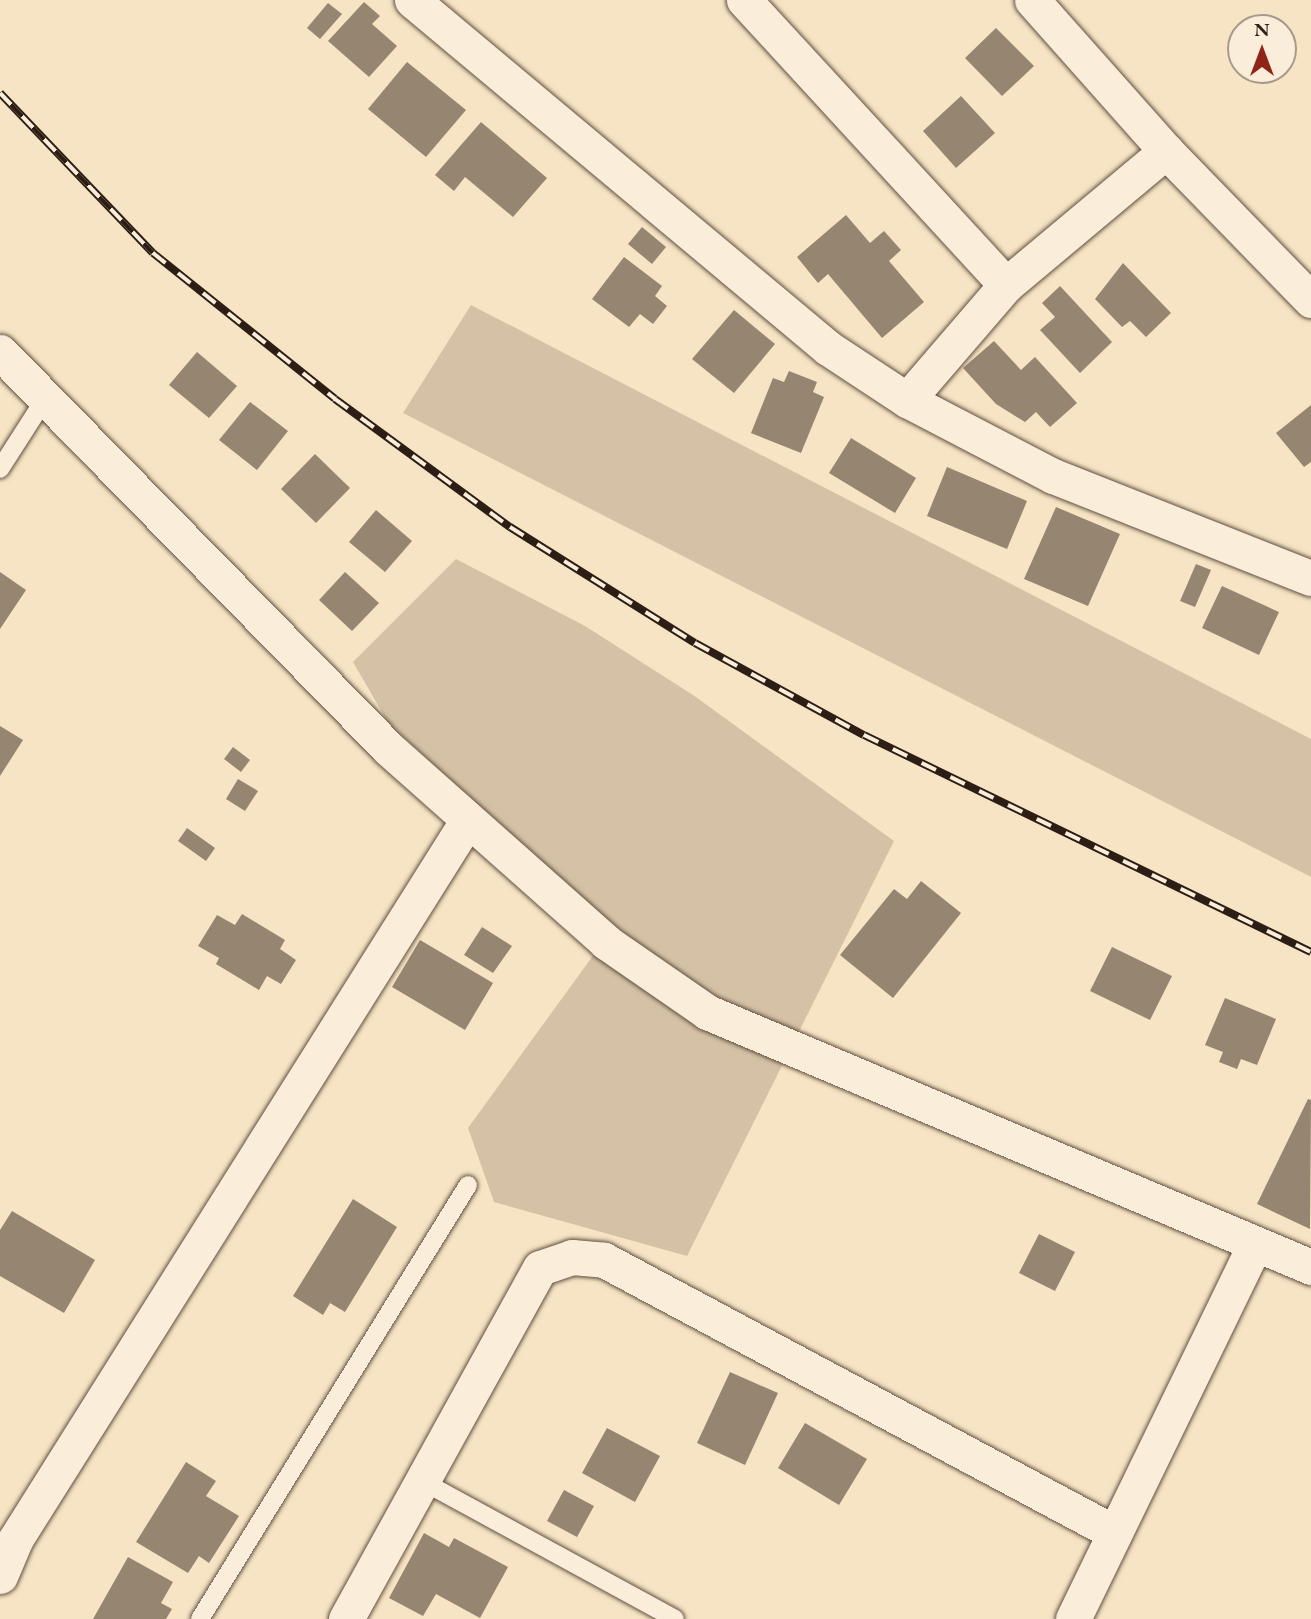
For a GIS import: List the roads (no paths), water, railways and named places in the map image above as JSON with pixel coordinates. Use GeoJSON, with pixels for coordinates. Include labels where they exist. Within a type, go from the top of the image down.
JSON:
{"type":"FeatureCollection","features":[{"type":"Feature","properties":{"kind":"street"},"geometry":{"type":"LineString","coordinates":[[412,0],[828,348],[906,400],[1053,476],[1311,578]]}},
{"type":"Feature","properties":{"kind":"street"},"geometry":{"type":"LineString","coordinates":[[744,0],[1006,285]]}},
{"type":"Feature","properties":{"kind":"street"},"geometry":{"type":"LineString","coordinates":[[1032,0],[1166,151],[1311,300]]}},
{"type":"Feature","properties":{"kind":"street"},"geometry":{"type":"LineString","coordinates":[[906,400],[1006,285],[1166,151]]}},
{"type":"Feature","properties":{"kind":"street"},"geometry":{"type":"LineString","coordinates":[[0,352],[389,749],[606,942],[707,1012],[1311,1267]]}},
{"type":"Feature","properties":{"kind":"street"},"geometry":{"type":"LineString","coordinates":[[0,1576],[15,1540],[467,821]]}},
{"type":"Feature","properties":{"kind":"street"},"geometry":{"type":"LineString","coordinates":[[1073,1619],[1255,1244]]}},
{"type":"Feature","properties":{"kind":"street"},"geometry":{"type":"LineString","coordinates":[[346,1619],[540,1268],[572,1257],[604,1260],[1115,1533]]}},
{"type":"Feature","properties":{"kind":"lane"},"geometry":{"type":"LineString","coordinates":[[0,469],[46,397]]}},
{"type":"Feature","properties":{"kind":"lane"},"geometry":{"type":"LineString","coordinates":[[200,1619],[468,1185]]}},
{"type":"Feature","properties":{"kind":"lane"},"geometry":{"type":"LineString","coordinates":[[422,1481],[675,1619]]}},
{"type":"Feature","properties":{"kind":"railway"},"geometry":{"type":"LineString","coordinates":[[0,93],[153,253],[335,399],[510,527],[695,643],[864,735],[1311,952]]}}]}
